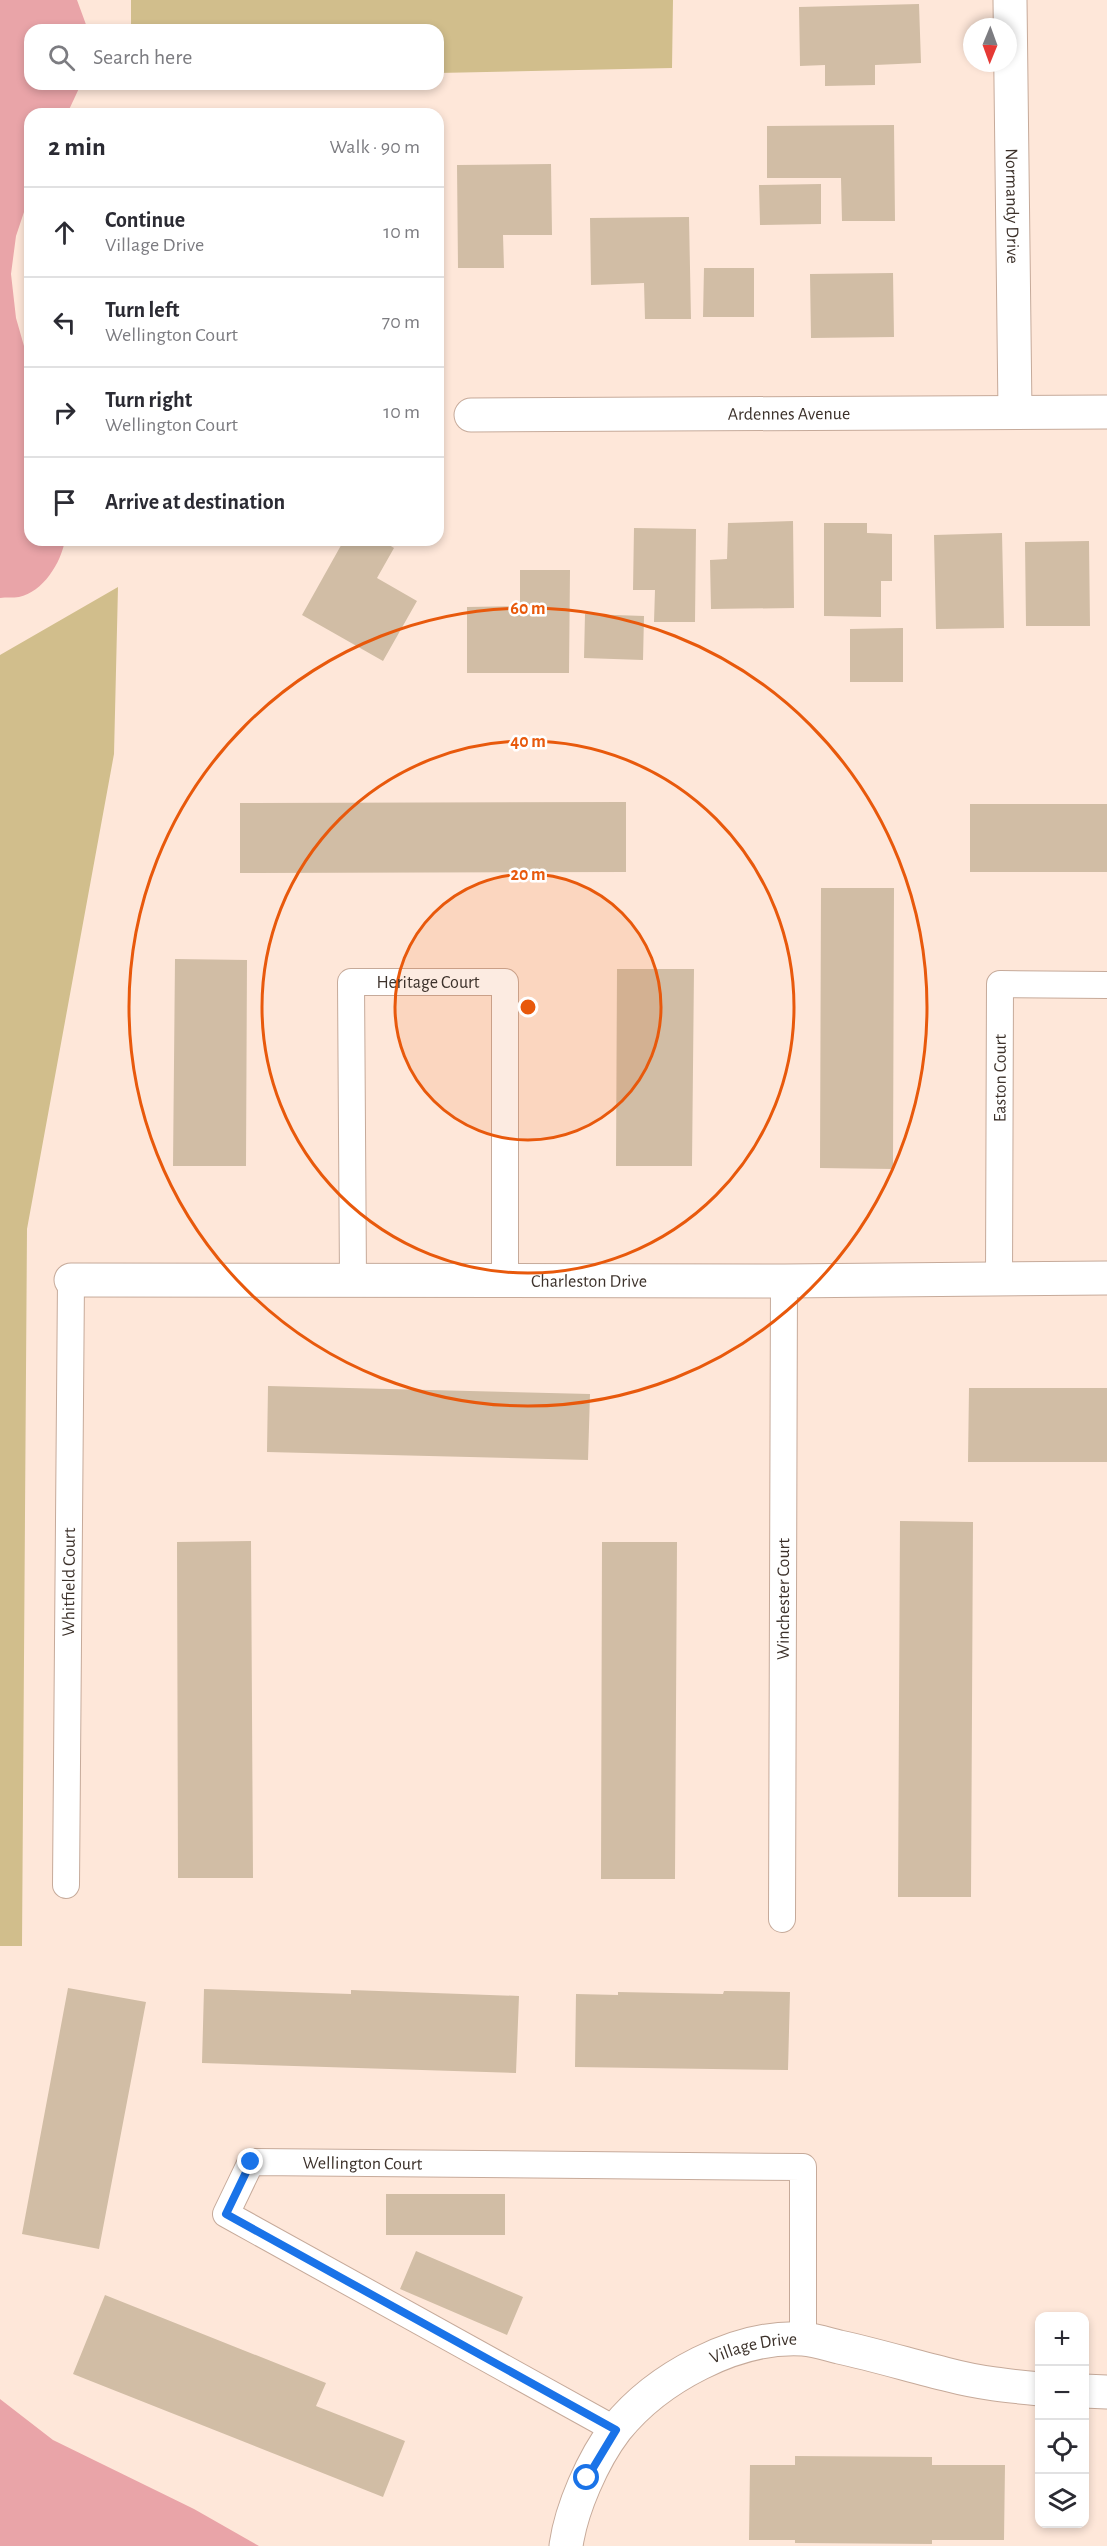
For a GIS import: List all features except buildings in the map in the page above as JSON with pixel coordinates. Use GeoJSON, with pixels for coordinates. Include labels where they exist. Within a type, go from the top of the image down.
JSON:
{"type":"FeatureCollection","features":[{"type":"Feature","properties":{"kind":"street","name":"Normandy Drive"},"geometry":{"type":"LineString","coordinates":[[1010,0],[1016,412]]}},
{"type":"Feature","properties":{"kind":"street","name":"Ardennes Avenue"},"geometry":{"type":"LineString","coordinates":[[471,416],[1107,412]]}},
{"type":"Feature","properties":{"kind":"street","name":"Charleston Drive"},"geometry":{"type":"LineString","coordinates":[[71,1280],[784,1281],[1107,1278]]}},
{"type":"Feature","properties":{"kind":"street","name":"Village Drive"},"geometry":{"type":"LineString","coordinates":[[566,2546],[567,2535],[587,2478],[616,2430],[651,2394],[699,2362],[756,2343],[803,2339],[892,2358],[950,2376],[1035,2388]]}},
{"type":"Feature","properties":{"kind":"street"},"geometry":{"type":"LineString","coordinates":[[1089,2391],[1107,2392]]}},
{"type":"Feature","properties":{"kind":"lane","name":"Heritage Court"},"geometry":{"type":"LineString","coordinates":[[353,1280],[351,982],[506,982],[505,1281]]}},
{"type":"Feature","properties":{"kind":"lane","name":"Easton Court"},"geometry":{"type":"LineString","coordinates":[[999,1278],[1000,984],[1107,984]]}},
{"type":"Feature","properties":{"kind":"lane","name":"Whitfield Court"},"geometry":{"type":"LineString","coordinates":[[66,1885],[71,1280]]}},
{"type":"Feature","properties":{"kind":"lane","name":"Winchester Court"},"geometry":{"type":"LineString","coordinates":[[782,1919],[784,1281]]}},
{"type":"Feature","properties":{"kind":"lane","name":"Wellington Court"},"geometry":{"type":"LineString","coordinates":[[616,2430],[226,2214],[251,2162],[803,2166],[803,2339]]}},
{"type":"Feature","properties":{"kind":"shaded area"},"geometry":{"type":"Polygon","coordinates":[[[0,0],[77,0],[86,24],[24,24],[24,90],[78,90],[70,108],[24,108],[24,212],[16,236],[11,274],[16,318],[24,346],[24,546],[64,546],[50,575],[36,589],[19,597],[0,598],[0,0]]]}},
{"type":"Feature","properties":{"kind":"shaded area"},"geometry":{"type":"Polygon","coordinates":[[[131,0],[673,0],[672,68],[444,73],[444,24],[131,24],[131,0]]]}},
{"type":"Feature","properties":{"kind":"shaded area"},"geometry":{"type":"Polygon","coordinates":[[[118,587],[114,754],[27,1229],[22,1946],[0,1946],[0,655],[118,587]]]}},
{"type":"Feature","properties":{"kind":"shaded area"},"geometry":{"type":"Polygon","coordinates":[[[0,2399],[53,2440],[194,2509],[259,2546],[0,2546],[0,2399]]]}},
{"type":"Feature","properties":{"kind":"route"},"geometry":{"type":"LineString","coordinates":[[251,2162],[226,2214],[616,2430],[587,2478]]}}]}
